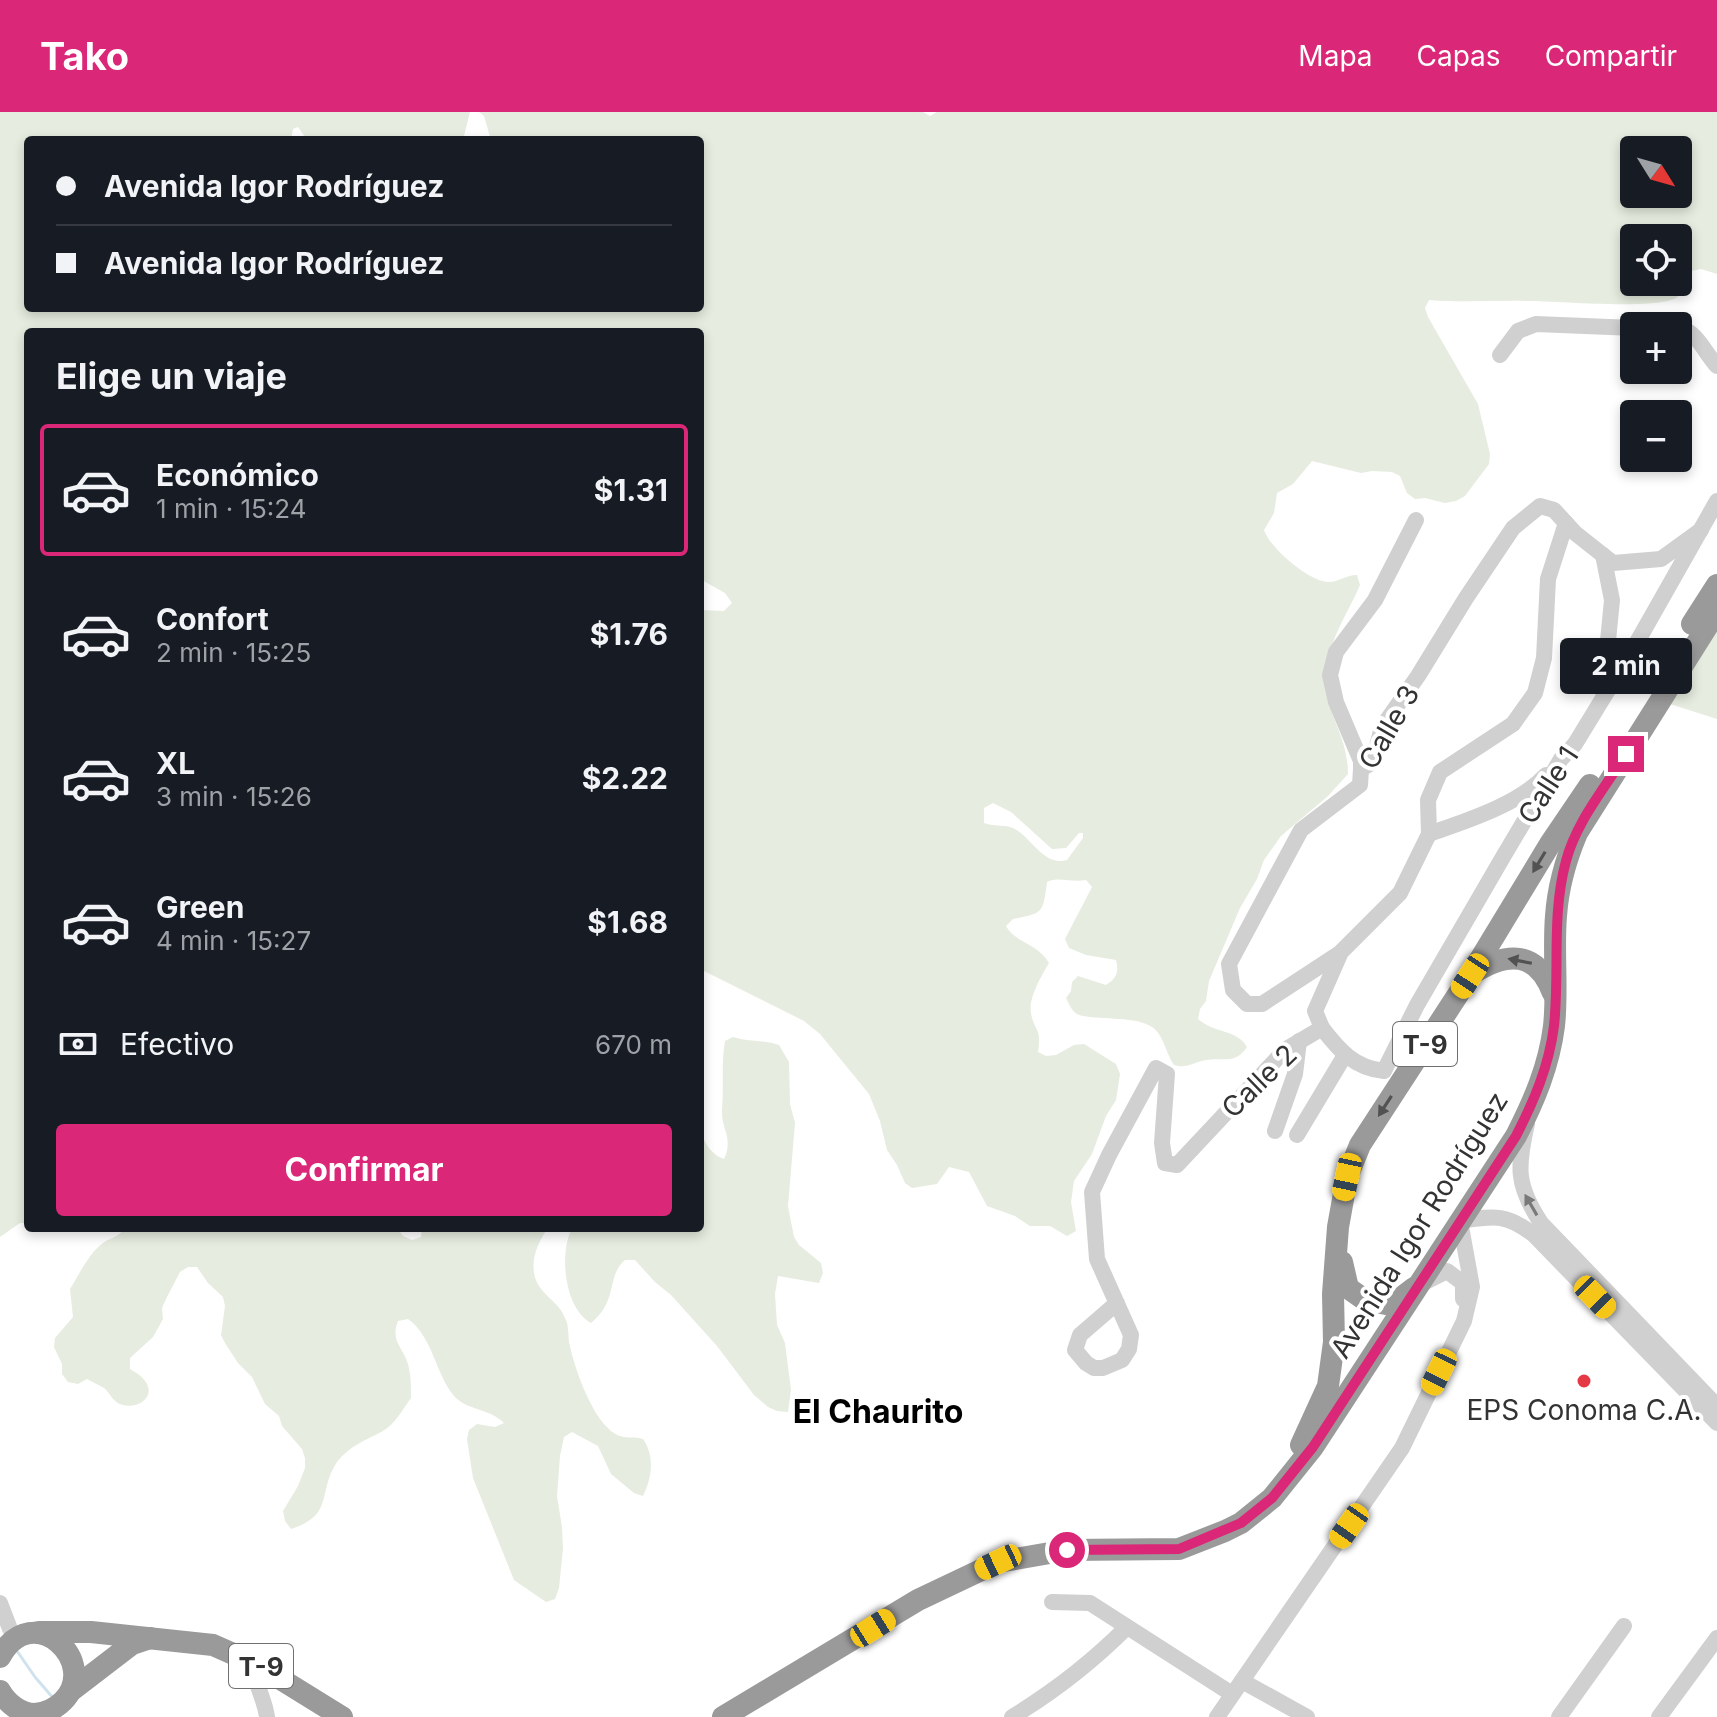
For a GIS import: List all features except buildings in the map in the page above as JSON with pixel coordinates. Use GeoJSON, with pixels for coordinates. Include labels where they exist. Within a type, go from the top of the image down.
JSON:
{"type":"FeatureCollection","features":[{"type":"Feature","properties":{"kind":"highway","name":"Avenida Igor Rodríguez"},"geometry":{"type":"LineString","coordinates":[[1225,1531],[1266,1493],[1289,1464],[1303,1442],[1328,1386],[1334,1342],[1333,1294],[1340,1213],[1347,1177],[1360,1145],[1717,585]]}},
{"type":"Feature","properties":{"kind":"highway","name":"Avenida Igor Rodríguez"},"geometry":{"type":"LineString","coordinates":[[723,1717],[918,1600],[998,1562],[1067,1550],[1179,1549],[1225,1531],[1256,1512],[1291,1475],[1313,1447],[1516,1136],[1549,1056],[1555,998],[1557,902],[1572,845],[1717,611]]}},
{"type":"Feature","properties":{"kind":"highway"},"geometry":{"type":"LineString","coordinates":[[1470,976],[1489,963],[1503,959],[1527,960],[1539,967],[1555,998]]}},
{"type":"Feature","properties":{"kind":"highway","name":"T-9"},"geometry":{"type":"LineString","coordinates":[[1340,1213],[1343,1273],[1348,1288],[1365,1300],[1386,1304],[1397,1301],[1419,1285]]}},
{"type":"Feature","properties":{"kind":"highway","name":"T-9"},"geometry":{"type":"LineString","coordinates":[[13,1636],[91,1632],[213,1645],[258,1665],[342,1717]]}},
{"type":"Feature","properties":{"kind":"highway"},"geometry":{"type":"LineString","coordinates":[[13,1636],[64,1647],[72,1659],[74,1679],[65,1702]]}},
{"type":"Feature","properties":{"kind":"highway","name":"T-9"},"geometry":{"type":"LineString","coordinates":[[2,1693],[19,1714],[45,1712],[65,1702],[132,1644],[152,1638],[171,1639]]}},
{"type":"Feature","properties":{"kind":"street"},"geometry":{"type":"LineString","coordinates":[[1500,355],[1518,331],[1536,324],[1620,327]]}},
{"type":"Feature","properties":{"kind":"street"},"geometry":{"type":"LineString","coordinates":[[1692,333],[1717,366]]}},
{"type":"Feature","properties":{"kind":"street","name":"Calle 1"},"geometry":{"type":"LineString","coordinates":[[1345,1055],[1367,1069],[1384,1071],[1417,1005],[1561,759],[1575,744],[1602,699],[1717,501]]}},
{"type":"Feature","properties":{"kind":"street","name":"Calle 3"},"geometry":{"type":"LineString","coordinates":[[1341,952],[1262,1004],[1247,1004],[1233,990],[1229,964],[1301,830],[1360,785],[1361,769],[1373,762],[1382,727],[1513,528],[1540,506],[1554,510],[1566,523]]}},
{"type":"Feature","properties":{"kind":"street"},"geometry":{"type":"LineString","coordinates":[[1361,769],[1361,761],[1336,702],[1330,675],[1336,652],[1375,600],[1416,520]]}},
{"type":"Feature","properties":{"kind":"street"},"geometry":{"type":"LineString","coordinates":[[1566,523],[1613,563],[1661,559],[1701,530]]}},
{"type":"Feature","properties":{"kind":"street","name":"Calle 2"},"geometry":{"type":"LineString","coordinates":[[1117,1303],[1097,1259],[1092,1192],[1156,1068],[1167,1074],[1162,1143],[1165,1163],[1177,1165],[1285,1050],[1322,1028],[1315,1011],[1341,952],[1400,893],[1429,834],[1428,800],[1440,772],[1513,724],[1535,693],[1544,658],[1548,579],[1566,523]]}},
{"type":"Feature","properties":{"kind":"street"},"geometry":{"type":"LineString","coordinates":[[1602,699],[1612,600],[1603,555]]}},
{"type":"Feature","properties":{"kind":"street"},"geometry":{"type":"LineString","coordinates":[[1429,834],[1481,816],[1526,791],[1561,759]]}},
{"type":"Feature","properties":{"kind":"street"},"geometry":{"type":"LineString","coordinates":[[1297,1135],[1345,1055],[1322,1028]]}},
{"type":"Feature","properties":{"kind":"street"},"geometry":{"type":"LineString","coordinates":[[1275,1131],[1295,1074],[1299,1041]]}},
{"type":"Feature","properties":{"kind":"street"},"geometry":{"type":"LineString","coordinates":[[1532,1103],[1519,1164],[1525,1198],[1541,1223],[1717,1406]]}},
{"type":"Feature","properties":{"kind":"street"},"geometry":{"type":"LineString","coordinates":[[1217,1717],[1402,1448],[1464,1321],[1472,1287],[1460,1221],[1494,1216],[1515,1221],[1534,1235],[1717,1423]]}},
{"type":"Feature","properties":{"kind":"street"},"geometry":{"type":"LineString","coordinates":[[1419,1285],[1447,1271],[1454,1275],[1463,1283],[1464,1321]]}},
{"type":"Feature","properties":{"kind":"street"},"geometry":{"type":"LineString","coordinates":[[1052,1602],[1090,1603],[1237,1688],[1307,1717]]}},
{"type":"Feature","properties":{"kind":"street"},"geometry":{"type":"LineString","coordinates":[[0,1603],[13,1636]]}},
{"type":"Feature","properties":{"kind":"street"},"geometry":{"type":"LineString","coordinates":[[1559,1717],[1624,1626]]}},
{"type":"Feature","properties":{"kind":"street"},"geometry":{"type":"LineString","coordinates":[[1012,1717],[1052,1693],[1099,1656],[1127,1627]]}},
{"type":"Feature","properties":{"kind":"street"},"geometry":{"type":"LineString","coordinates":[[1659,1717],[1717,1638]]}},
{"type":"Feature","properties":{"kind":"street"},"geometry":{"type":"LineString","coordinates":[[258,1665],[254,1669],[256,1688],[265,1702],[267,1717]]}},
{"type":"Feature","properties":{"kind":"shaded area"},"geometry":{"type":"Polygon","coordinates":[[[0,112],[470,112],[464,136],[304,136],[298,127],[293,129],[292,136],[24,136],[24,312],[704,312],[704,136],[490,136],[484,116],[479,112],[923,112],[930,116],[937,112],[1717,112],[1717,274],[1701,269],[1692,271],[1692,224],[1620,224],[1620,296],[1679,296],[1648,304],[1429,300],[1425,308],[1428,317],[1478,404],[1490,454],[1489,464],[1465,496],[1445,503],[1415,499],[1407,493],[1400,476],[1392,472],[1361,473],[1312,461],[1293,484],[1277,493],[1274,513],[1264,530],[1274,545],[1290,562],[1310,576],[1331,582],[1357,575],[1360,585],[1331,648],[1326,675],[1329,701],[1345,750],[1348,774],[1328,796],[1281,836],[1264,860],[1240,908],[1209,981],[1206,1001],[1200,1009],[1198,1019],[1238,1037],[1247,1047],[1243,1053],[1229,1059],[1174,1065],[1159,1035],[1145,1023],[1084,1016],[1074,1011],[1066,998],[1078,976],[1106,985],[1117,971],[1116,960],[1086,955],[1069,948],[1065,939],[1092,887],[1086,880],[1047,882],[1040,910],[1013,919],[1006,926],[1015,936],[1039,951],[1049,963],[1036,987],[1031,1007],[1038,1033],[1038,1052],[1046,1056],[1056,1055],[1074,1045],[1084,1044],[1116,1064],[1120,1074],[1116,1100],[1106,1116],[1092,1154],[1074,1181],[1071,1202],[1076,1231],[1067,1236],[1050,1226],[1030,1226],[1015,1216],[987,1206],[969,1172],[949,1167],[937,1184],[912,1188],[905,1183],[887,1150],[869,1094],[820,1034],[804,1021],[704,971],[704,610],[724,611],[732,603],[725,593],[704,581],[704,328],[24,328],[24,1223],[0,1237],[0,112]],[[993,803],[984,808],[984,823],[1015,829],[1052,860],[1067,860],[1083,838],[1083,833],[1079,833],[1066,848],[1052,849],[1011,812],[993,803]]]}},
{"type":"Feature","properties":{"kind":"shaded area"},"geometry":{"type":"Polygon","coordinates":[[[1717,628],[1717,719],[1670,704],[1717,628]]]}},
{"type":"Feature","properties":{"kind":"shaded area"},"geometry":{"type":"Polygon","coordinates":[[[733,1037],[779,1045],[789,1062],[790,1104],[795,1123],[788,1206],[794,1237],[821,1263],[823,1273],[819,1283],[778,1276],[775,1294],[777,1325],[785,1343],[791,1390],[788,1412],[768,1407],[754,1395],[717,1346],[635,1260],[625,1260],[619,1266],[605,1306],[591,1323],[575,1305],[566,1279],[566,1251],[571,1232],[704,1232],[704,1138],[712,1151],[724,1159],[728,1145],[722,1117],[725,1041],[733,1037]]]}},
{"type":"Feature","properties":{"kind":"shaded area"},"geometry":{"type":"Polygon","coordinates":[[[400,1232],[412,1240],[421,1237],[422,1232],[546,1232],[536,1251],[534,1275],[566,1321],[575,1366],[594,1409],[611,1430],[623,1437],[643,1439],[647,1446],[651,1467],[643,1496],[634,1493],[611,1474],[598,1446],[572,1432],[564,1437],[557,1496],[563,1548],[555,1599],[546,1602],[514,1580],[473,1478],[467,1439],[469,1430],[477,1424],[495,1427],[504,1423],[454,1396],[442,1377],[429,1345],[408,1319],[398,1321],[395,1334],[408,1364],[411,1398],[387,1428],[342,1456],[331,1473],[320,1510],[305,1523],[291,1529],[283,1511],[305,1468],[302,1449],[282,1426],[279,1416],[265,1404],[252,1377],[225,1343],[221,1335],[225,1306],[223,1297],[197,1267],[188,1267],[180,1272],[162,1308],[163,1319],[153,1337],[130,1358],[130,1369],[142,1377],[148,1387],[149,1392],[144,1400],[128,1406],[120,1404],[104,1388],[87,1379],[78,1384],[68,1382],[62,1374],[62,1364],[54,1347],[55,1338],[73,1317],[70,1289],[93,1252],[120,1234],[400,1232]]]}},
{"type":"Feature","properties":{"kind":"waterway"},"geometry":{"type":"LineString","coordinates":[[17,1651],[54,1699]]}},
{"type":"Feature","properties":{"kind":"place","name":"EPS Conoma C.A."},"geometry":{"type":"Point","coordinates":[1584,1381]}},
{"type":"Feature","properties":{"kind":"district","name":"El Chaurito"},"geometry":{"type":"Point","coordinates":[878,1411]}},
{"type":"Feature","properties":{"kind":"route"},"geometry":{"type":"LineString","coordinates":[[1067,1550],[1179,1549],[1225,1531],[1241,1523],[1272,1498],[1313,1447],[1516,1136],[1532,1103],[1549,1056],[1554,1025],[1555,919],[1566,858],[1577,833],[1626,754]]}}]}
